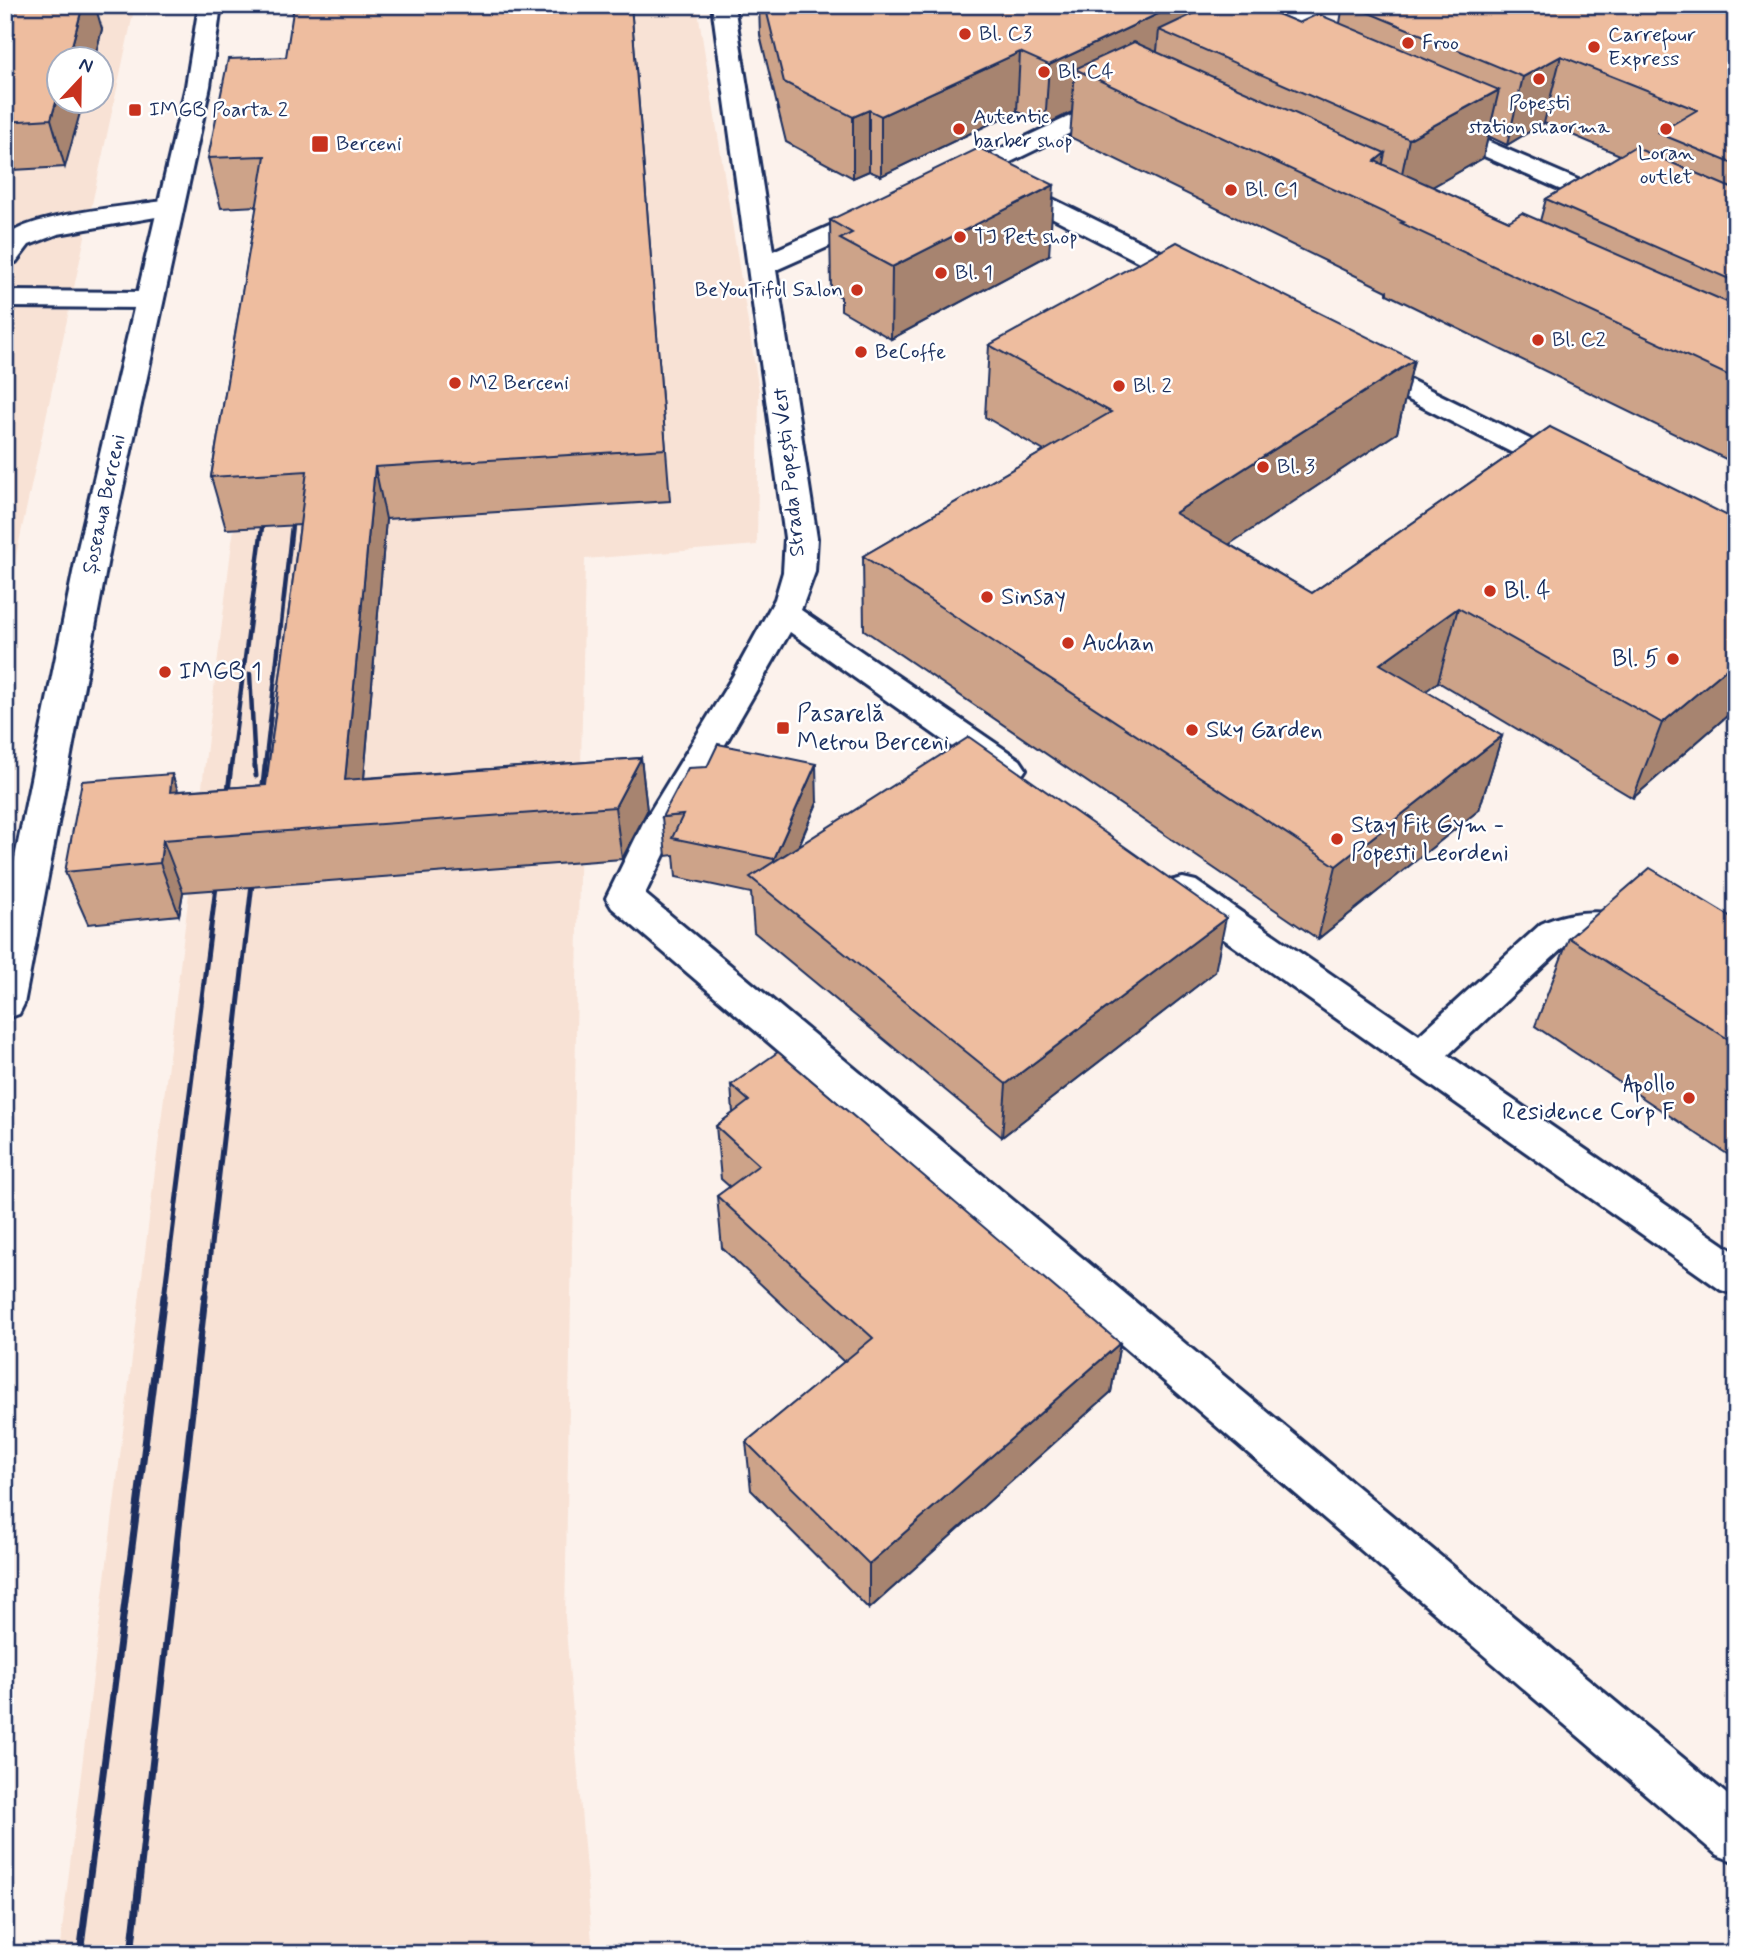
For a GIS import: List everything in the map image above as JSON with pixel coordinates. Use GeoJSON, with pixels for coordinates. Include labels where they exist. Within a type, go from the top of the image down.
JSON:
{"type":"FeatureCollection","features":[{"type":"Feature","properties":{"kind":"street","name":"Șoseaua Berceni"},"geometry":{"type":"LineString","coordinates":[[5,1004],[94,548],[198,86],[210,5]]}},
{"type":"Feature","properties":{"kind":"street","name":"Strada Popești Vest"},"geometry":{"type":"LineString","coordinates":[[723,5],[764,265],[801,538],[799,572],[784,613],[750,676],[661,823],[625,898],[1736,1836]]}},
{"type":"Feature","properties":{"kind":"street"},"geometry":{"type":"LineString","coordinates":[[1272,54],[1232,47],[1317,5]]}},
{"type":"Feature","properties":{"kind":"street"},"geometry":{"type":"LineString","coordinates":[[928,192],[1134,97]]}},
{"type":"Feature","properties":{"kind":"street"},"geometry":{"type":"LineString","coordinates":[[1410,115],[1635,213]]}},
{"type":"Feature","properties":{"kind":"street"},"geometry":{"type":"LineString","coordinates":[[978,169],[1223,294]]}},
{"type":"Feature","properties":{"kind":"street"},"geometry":{"type":"LineString","coordinates":[[764,265],[903,203]]}},
{"type":"Feature","properties":{"kind":"street"},"geometry":{"type":"LineString","coordinates":[[7,256],[20,239],[52,227],[170,208]]}},
{"type":"Feature","properties":{"kind":"street"},"geometry":{"type":"LineString","coordinates":[[5,299],[149,300]]}},
{"type":"Feature","properties":{"kind":"street"},"geometry":{"type":"LineString","coordinates":[[1334,351],[1592,481]]}},
{"type":"Feature","properties":{"kind":"street"},"geometry":{"type":"LineString","coordinates":[[784,613],[1034,787]]}},
{"type":"Feature","properties":{"kind":"street"},"geometry":{"type":"LineString","coordinates":[[1160,875],[1736,1276]]}},
{"type":"Feature","properties":{"kind":"street"},"geometry":{"type":"LineString","coordinates":[[1421,1057],[1554,934],[1569,924],[1608,927],[1628,935],[1671,961]]}},
{"type":"Feature","properties":{"kind":"shaded area"},"geometry":{"type":"Polygon","coordinates":[[[5,5],[135,5],[116,93],[116,46],[46,46],[46,116],[111,116],[5,607],[5,5]]]}},
{"type":"Feature","properties":{"kind":"shaded area"},"geometry":{"type":"Polygon","coordinates":[[[312,5],[697,5],[759,391],[757,545],[585,559],[565,1617],[593,1954],[59,1954],[232,542],[312,5]]]}},
{"type":"Feature","properties":{"kind":"building"},"geometry":{"type":"Polygon","coordinates":[[[5,5],[83,5],[72,46],[46,46],[46,116],[52,116],[51,119],[5,122],[5,5]]]}},
{"type":"Feature","properties":{"kind":"building","name":"M2 Berceni"},"geometry":{"type":"Polygon","coordinates":[[[294,5],[631,5],[666,449],[375,467],[345,780],[641,758],[615,807],[163,840],[160,863],[65,872],[82,781],[172,774],[170,792],[266,785],[307,471],[211,477],[265,156],[208,158],[228,59],[286,57],[294,5]]]}},
{"type":"Feature","properties":{"kind":"building"},"geometry":{"type":"Polygon","coordinates":[[[765,5],[1177,5],[1049,65],[1020,52],[881,116],[869,110],[853,117],[784,82],[765,5]]]}},
{"type":"Feature","properties":{"kind":"building"},"geometry":{"type":"Polygon","coordinates":[[[1212,5],[1256,5],[1299,23],[1318,14],[1499,90],[1409,139],[1159,30],[1212,5]]]}},
{"type":"Feature","properties":{"kind":"building"},"geometry":{"type":"Polygon","coordinates":[[[1350,5],[1736,5],[1736,165],[1658,133],[1697,110],[1561,56],[1523,77],[1350,5]]]}},
{"type":"Feature","properties":{"kind":"building"},"geometry":{"type":"Polygon","coordinates":[[[1134,42],[1385,153],[1375,161],[1509,221],[1522,213],[1736,306],[1736,379],[1075,69],[1134,42]]]}},
{"type":"Feature","properties":{"kind":"building"},"geometry":{"type":"Polygon","coordinates":[[[1634,147],[1736,190],[1736,282],[1546,199],[1634,147]]]}},
{"type":"Feature","properties":{"kind":"building"},"geometry":{"type":"Polygon","coordinates":[[[979,148],[1054,185],[892,267],[840,239],[852,233],[830,220],[979,148]]]}},
{"type":"Feature","properties":{"kind":"building"},"geometry":{"type":"Polygon","coordinates":[[[1177,242],[1414,360],[1175,513],[1312,593],[1550,427],[1736,520],[1736,661],[1662,723],[1458,608],[1380,664],[1502,736],[1336,866],[863,556],[1111,412],[989,345],[1177,242]]]}},
{"type":"Feature","properties":{"kind":"building"},"geometry":{"type":"Polygon","coordinates":[[[969,737],[1226,918],[1006,1084],[750,877],[969,737]]]}},
{"type":"Feature","properties":{"kind":"building"},"geometry":{"type":"Polygon","coordinates":[[[718,744],[816,764],[774,859],[672,838],[683,815],[662,817],[688,768],[707,767],[718,744]]]}},
{"type":"Feature","properties":{"kind":"building"},"geometry":{"type":"Polygon","coordinates":[[[1650,868],[1736,920],[1736,1044],[1569,938],[1650,868]]]}},
{"type":"Feature","properties":{"kind":"building"},"geometry":{"type":"Polygon","coordinates":[[[778,1052],[1120,1343],[869,1564],[746,1442],[873,1338],[717,1196],[759,1165],[716,1126],[749,1101],[731,1085],[778,1052]]]}},
{"type":"Feature","properties":{"kind":"railway"},"geometry":{"type":"LineString","coordinates":[[265,767],[292,525]]}},
{"type":"Feature","properties":{"kind":"railway"},"geometry":{"type":"LineString","coordinates":[[231,767],[262,527]]}},
{"type":"Feature","properties":{"kind":"railway"},"geometry":{"type":"LineString","coordinates":[[250,674],[255,767]]}},
{"type":"Feature","properties":{"kind":"railway"},"geometry":{"type":"LineString","coordinates":[[226,808],[231,766]]}},
{"type":"Feature","properties":{"kind":"railway"},"geometry":{"type":"LineString","coordinates":[[255,766],[256,776]]}},
{"type":"Feature","properties":{"kind":"railway"},"geometry":{"type":"LineString","coordinates":[[261,803],[265,766]]}},
{"type":"Feature","properties":{"kind":"railway"},"geometry":{"type":"LineString","coordinates":[[205,1298],[254,866]]}},
{"type":"Feature","properties":{"kind":"railway"},"geometry":{"type":"LineString","coordinates":[[164,1298],[218,871]]}},
{"type":"Feature","properties":{"kind":"railway"},"geometry":{"type":"LineString","coordinates":[[80,1954],[164,1296]]}},
{"type":"Feature","properties":{"kind":"railway"},"geometry":{"type":"LineString","coordinates":[[131,1954],[205,1296]]}},
{"type":"Feature","properties":{"kind":"place","name":"Bl. C3"},"geometry":{"type":"Point","coordinates":[965,34]}},
{"type":"Feature","properties":{"kind":"place","name":"Froo"},"geometry":{"type":"Point","coordinates":[1408,43]}},
{"type":"Feature","properties":{"kind":"place","name":"Carrefour Express"},"geometry":{"type":"Point","coordinates":[1594,47]}},
{"type":"Feature","properties":{"kind":"place","name":"Bl. C4"},"geometry":{"type":"Point","coordinates":[1044,72]}},
{"type":"Feature","properties":{"kind":"place","name":"Popești station shaorma"},"geometry":{"type":"Point","coordinates":[1539,79]}},
{"type":"Feature","properties":{"kind":"place","name":"IMGB Poarta 2"},"geometry":{"type":"Point","coordinates":[135,110]}},
{"type":"Feature","properties":{"kind":"place","name":"Autentic barber shop"},"geometry":{"type":"Point","coordinates":[959,129]}},
{"type":"Feature","properties":{"kind":"place","name":"Loran outlet"},"geometry":{"type":"Point","coordinates":[1666,129]}},
{"type":"Feature","properties":{"kind":"place","name":"Berceni"},"geometry":{"type":"Point","coordinates":[320,144]}},
{"type":"Feature","properties":{"kind":"place","name":"Bl. C1"},"geometry":{"type":"Point","coordinates":[1231,190]}},
{"type":"Feature","properties":{"kind":"place","name":"TJ Pet shop"},"geometry":{"type":"Point","coordinates":[960,237]}},
{"type":"Feature","properties":{"kind":"place","name":"Bl. 1"},"geometry":{"type":"Point","coordinates":[941,273]}},
{"type":"Feature","properties":{"kind":"place","name":"BeYouTiful Salon"},"geometry":{"type":"Point","coordinates":[857,290]}},
{"type":"Feature","properties":{"kind":"place","name":"Bl. C2"},"geometry":{"type":"Point","coordinates":[1538,340]}},
{"type":"Feature","properties":{"kind":"place","name":"BeCoffe"},"geometry":{"type":"Point","coordinates":[861,352]}},
{"type":"Feature","properties":{"kind":"place","name":"M2 Berceni"},"geometry":{"type":"Point","coordinates":[455,383]}},
{"type":"Feature","properties":{"kind":"place","name":"Bl. 2"},"geometry":{"type":"Point","coordinates":[1119,386]}},
{"type":"Feature","properties":{"kind":"place","name":"Bl. 3"},"geometry":{"type":"Point","coordinates":[1263,467]}},
{"type":"Feature","properties":{"kind":"place","name":"Bl. 4"},"geometry":{"type":"Point","coordinates":[1490,591]}},
{"type":"Feature","properties":{"kind":"place","name":"Sinsay"},"geometry":{"type":"Point","coordinates":[987,597]}},
{"type":"Feature","properties":{"kind":"place","name":"Auchan"},"geometry":{"type":"Point","coordinates":[1068,643]}},
{"type":"Feature","properties":{"kind":"place","name":"Bl. 5"},"geometry":{"type":"Point","coordinates":[1673,659]}},
{"type":"Feature","properties":{"kind":"place","name":"IMGB 1"},"geometry":{"type":"Point","coordinates":[165,672]}},
{"type":"Feature","properties":{"kind":"place","name":"Pasarelă Metrou Berceni"},"geometry":{"type":"Point","coordinates":[783,728]}},
{"type":"Feature","properties":{"kind":"place","name":"Sky Garden"},"geometry":{"type":"Point","coordinates":[1192,730]}},
{"type":"Feature","properties":{"kind":"place","name":"Stay Fit Gym - Popesti Leordeni"},"geometry":{"type":"Point","coordinates":[1337,839]}},
{"type":"Feature","properties":{"kind":"place","name":"Apollo Residence Corp F"},"geometry":{"type":"Point","coordinates":[1689,1098]}}]}
